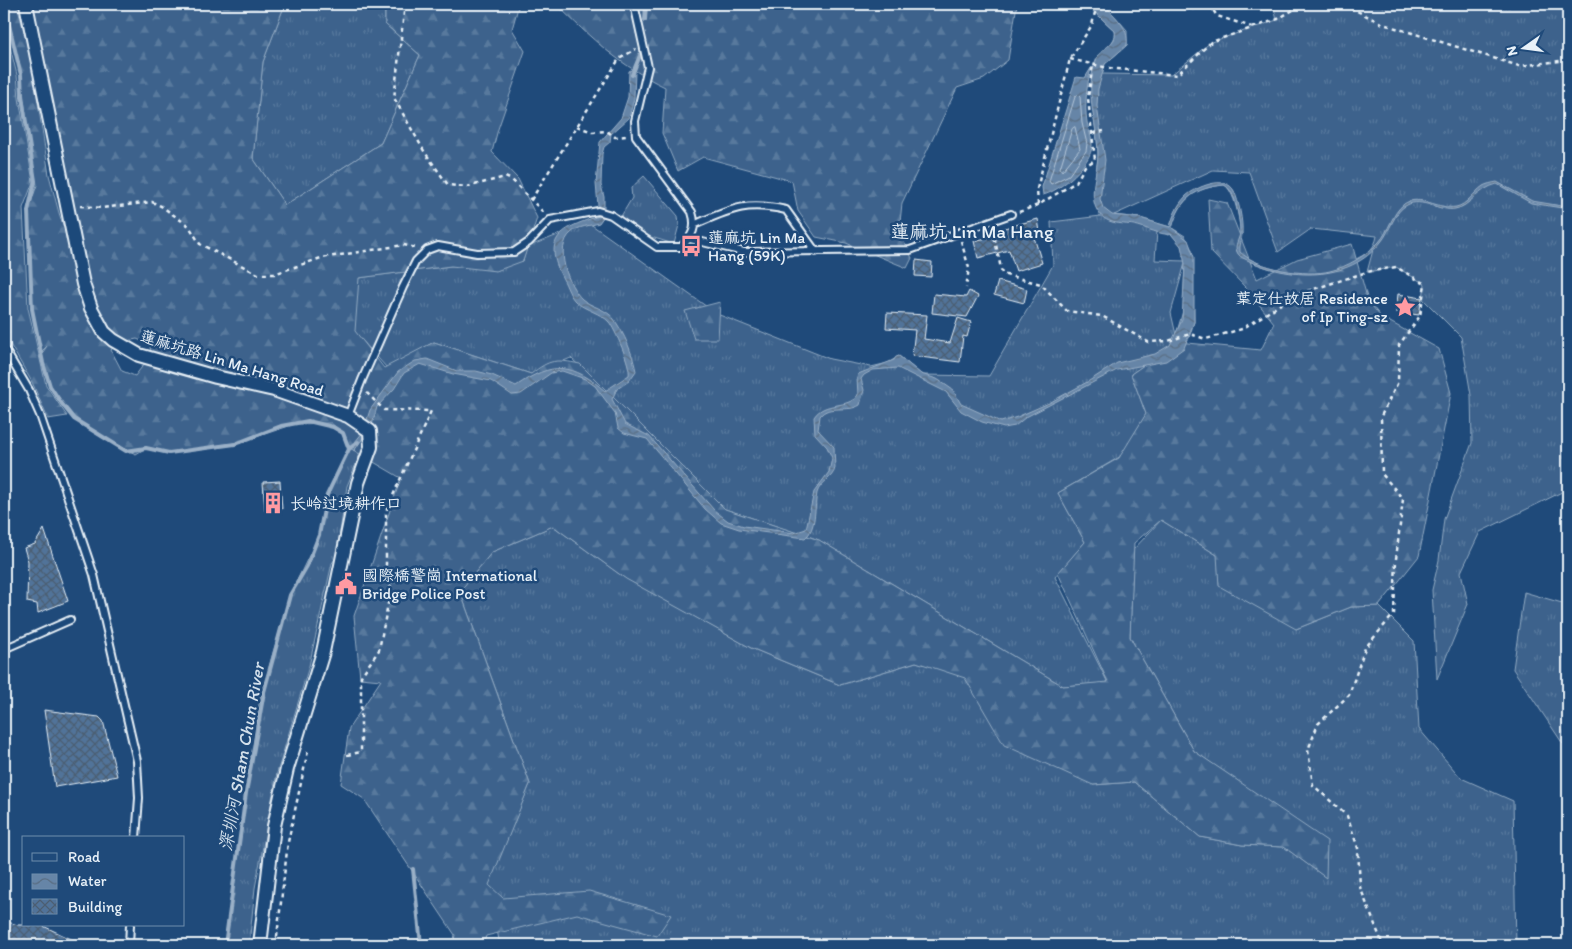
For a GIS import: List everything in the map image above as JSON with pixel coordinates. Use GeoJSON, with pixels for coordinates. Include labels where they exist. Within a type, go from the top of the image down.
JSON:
{"type":"FeatureCollection","features":[{"type":"Feature","properties":{"kind":"street","name":"蓮麻坑路 Lin Ma Hang Road"},"geometry":{"type":"LineString","coordinates":[[26,4],[83,284],[91,308],[104,332],[113,340],[140,355],[274,390],[348,416],[366,428],[371,447],[358,483],[323,652],[287,769],[274,826],[260,945]]}},
{"type":"Feature","properties":{"kind":"lane"},"geometry":{"type":"LineString","coordinates":[[348,416],[403,287],[416,261],[427,250],[438,246],[477,253],[514,252],[529,242],[550,220],[598,211],[611,215],[657,247],[681,247],[690,239],[696,224],[688,205],[636,136],[635,121],[648,67],[634,4]]}},
{"type":"Feature","properties":{"kind":"lane"},"geometry":{"type":"LineString","coordinates":[[696,224],[736,207],[766,206],[786,210],[816,252]]}},
{"type":"Feature","properties":{"kind":"lane"},"geometry":{"type":"LineString","coordinates":[[690,239],[744,252],[910,250],[1011,214]]}},
{"type":"Feature","properties":{"kind":"lane"},"geometry":{"type":"LineString","coordinates":[[4,348],[29,390],[40,415],[94,575],[137,761],[139,788],[136,836]]}},
{"type":"Feature","properties":{"kind":"lane"},"geometry":{"type":"LineString","coordinates":[[4,649],[70,620]]}},
{"type":"Feature","properties":{"kind":"lane"},"geometry":{"type":"LineString","coordinates":[[130,926],[130,945]]}},
{"type":"Feature","properties":{"kind":"path"},"geometry":{"type":"LineString","coordinates":[[405,4],[394,98],[424,152],[448,185],[467,187],[505,177],[512,180],[550,220]]}},
{"type":"Feature","properties":{"kind":"path"},"geometry":{"type":"LineString","coordinates":[[1038,205],[1037,189],[1070,59],[1092,25],[1097,4]]}},
{"type":"Feature","properties":{"kind":"path"},"geometry":{"type":"LineString","coordinates":[[1169,4],[1190,10],[1208,4],[1217,16],[1253,28]]}},
{"type":"Feature","properties":{"kind":"path"},"geometry":{"type":"LineString","coordinates":[[1070,59],[1108,68],[1177,75],[1211,42],[1278,20],[1302,4]]}},
{"type":"Feature","properties":{"kind":"path"},"geometry":{"type":"LineString","coordinates":[[1343,4],[1383,24],[1519,66],[1568,60]]}},
{"type":"Feature","properties":{"kind":"path"},"geometry":{"type":"LineString","coordinates":[[531,200],[619,59],[644,44]]}},
{"type":"Feature","properties":{"kind":"path"},"geometry":{"type":"LineString","coordinates":[[1011,214],[1038,205],[1076,182],[1084,166],[1095,160],[1088,98],[1093,64]]}},
{"type":"Feature","properties":{"kind":"path"},"geometry":{"type":"LineString","coordinates":[[578,126],[592,132],[607,131],[615,137]]}},
{"type":"Feature","properties":{"kind":"path"},"geometry":{"type":"LineString","coordinates":[[1093,134],[1104,131]]}},
{"type":"Feature","properties":{"kind":"path"},"geometry":{"type":"LineString","coordinates":[[78,205],[102,208],[152,202],[162,206],[189,226],[200,244],[258,274],[274,274],[321,258],[358,252],[404,246],[427,250]]}},
{"type":"Feature","properties":{"kind":"path"},"geometry":{"type":"LineString","coordinates":[[991,222],[1002,274],[1042,284],[1067,310],[1102,316],[1148,342],[1180,338],[1190,334],[1206,339],[1242,329],[1295,295],[1367,272],[1396,266],[1425,284],[1420,316],[1399,345],[1398,382],[1381,416],[1382,474],[1402,499],[1396,559],[1394,614],[1365,648],[1349,696],[1318,724],[1308,750],[1313,785],[1347,816],[1358,848],[1360,886],[1383,945]]}},
{"type":"Feature","properties":{"kind":"path"},"geometry":{"type":"LineString","coordinates":[[958,232],[969,268],[966,288]]}},
{"type":"Feature","properties":{"kind":"path"},"geometry":{"type":"LineString","coordinates":[[347,755],[361,752],[362,676],[379,650],[391,588],[386,565],[386,511],[431,411],[384,410],[368,397]]}},
{"type":"Feature","properties":{"kind":"path"},"geometry":{"type":"LineString","coordinates":[[276,945],[288,842],[308,752]]}},
{"type":"Feature","properties":{"kind":"green space"},"geometry":{"type":"Polygon","coordinates":[[[4,4],[17,4],[32,64],[49,175],[59,213],[83,284],[87,286],[32,4],[285,4],[263,62],[253,158],[285,205],[381,143],[420,55],[385,24],[385,4],[519,4],[512,29],[525,51],[492,152],[518,179],[537,218],[523,261],[496,271],[451,266],[359,278],[355,331],[384,368],[434,342],[531,374],[549,363],[565,361],[580,364],[725,509],[819,540],[1063,686],[1108,682],[1058,573],[1085,542],[1058,493],[1119,458],[1146,414],[1131,374],[1177,342],[1261,350],[1274,323],[1246,288],[1211,252],[1208,199],[1227,203],[1257,279],[1297,259],[1352,244],[1368,301],[1381,317],[1439,349],[1451,393],[1419,556],[1379,606],[1351,607],[1296,629],[1219,586],[1217,555],[1161,520],[1134,543],[1130,637],[1194,751],[1327,841],[1326,878],[1284,847],[1242,845],[1200,837],[1134,782],[1093,785],[1004,745],[965,678],[916,662],[840,685],[751,648],[626,579],[553,526],[492,552],[460,591],[530,784],[489,885],[503,898],[589,891],[671,915],[657,936],[577,914],[486,936],[483,945],[453,945],[455,935],[364,799],[341,784],[349,728],[381,680],[360,678],[354,616],[401,478],[348,447],[343,433],[331,423],[295,424],[241,442],[169,453],[146,448],[136,454],[98,435],[75,419],[65,409],[47,378],[41,355],[47,346],[41,352],[33,312],[28,211],[37,185],[33,171],[21,75],[4,4]],[[137,339],[117,343],[111,350],[122,371],[135,376],[151,355],[150,345],[137,339]]]}},
{"type":"Feature","properties":{"kind":"green space"},"geometry":{"type":"Polygon","coordinates":[[[285,4],[385,4],[385,24],[420,55],[381,143],[285,205],[253,158],[263,62],[285,4]]]}},
{"type":"Feature","properties":{"kind":"green space"},"geometry":{"type":"Polygon","coordinates":[[[556,4],[1017,4],[1008,60],[984,79],[957,88],[902,203],[899,232],[912,258],[907,268],[846,243],[816,237],[798,211],[792,181],[703,157],[678,171],[662,133],[665,87],[620,60],[582,29],[556,4]]]}},
{"type":"Feature","properties":{"kind":"green space"},"geometry":{"type":"Polygon","coordinates":[[[1086,4],[1104,4],[1127,30],[1127,45],[1105,64],[1102,74],[1171,75],[1211,42],[1277,20],[1273,4],[1568,4],[1568,489],[1480,532],[1461,572],[1468,604],[1437,679],[1432,590],[1439,560],[1444,519],[1472,443],[1471,395],[1461,337],[1423,299],[1425,284],[1396,267],[1367,272],[1373,250],[1360,260],[1346,267],[1317,274],[1287,273],[1243,259],[1236,250],[1240,229],[1234,199],[1228,188],[1224,185],[1214,186],[1190,196],[1179,209],[1172,228],[1185,236],[1192,250],[1194,322],[1189,338],[1179,353],[1166,361],[1144,365],[1131,374],[1146,414],[1123,455],[1058,493],[1085,542],[1055,577],[1108,683],[1063,686],[819,540],[808,536],[796,539],[739,529],[721,523],[705,509],[647,439],[624,433],[618,428],[615,413],[595,386],[585,379],[555,371],[521,394],[512,395],[491,381],[453,374],[420,364],[404,373],[394,389],[377,407],[372,425],[366,420],[370,410],[398,372],[421,359],[427,359],[457,371],[476,371],[492,375],[513,386],[535,374],[552,369],[567,369],[592,378],[571,358],[531,374],[434,342],[387,368],[352,329],[358,278],[451,266],[523,261],[527,247],[589,223],[717,314],[830,359],[871,367],[888,363],[899,356],[922,375],[989,376],[1053,265],[1051,222],[1101,216],[1097,209],[1094,193],[1098,153],[1092,90],[1095,66],[1100,56],[1114,39],[1115,31],[1086,4]],[[1213,170],[1114,215],[1140,218],[1170,227],[1176,211],[1191,193],[1205,186],[1226,184],[1234,191],[1242,234],[1239,244],[1240,252],[1258,263],[1295,272],[1329,271],[1340,267],[1368,252],[1375,244],[1377,236],[1311,229],[1278,252],[1249,172],[1213,170]],[[1157,231],[1155,260],[1185,261],[1181,246],[1171,234],[1157,231]],[[1185,263],[1171,313],[1176,335],[1183,311],[1185,263]],[[613,400],[625,424],[649,436],[714,510],[728,521],[744,526],[794,532],[725,509],[613,400]]]}},
{"type":"Feature","properties":{"kind":"green space"},"geometry":{"type":"Polygon","coordinates":[[[4,22],[17,75],[33,182],[23,208],[28,308],[46,385],[67,416],[48,419],[32,382],[4,334],[4,22]]]}},
{"type":"Feature","properties":{"kind":"green space"},"geometry":{"type":"Polygon","coordinates":[[[644,176],[678,216],[679,225],[674,244],[651,237],[620,218],[632,198],[631,188],[644,176]]]}},
{"type":"Feature","properties":{"kind":"green space"},"geometry":{"type":"Polygon","coordinates":[[[720,302],[718,339],[694,339],[685,311],[720,302]]]}},
{"type":"Feature","properties":{"kind":"green space"},"geometry":{"type":"Polygon","coordinates":[[[351,448],[360,454],[347,486],[336,558],[332,563],[309,666],[277,773],[255,888],[249,945],[225,945],[260,697],[290,595],[318,537],[327,495],[351,448]]]}},
{"type":"Feature","properties":{"kind":"green space"},"geometry":{"type":"Polygon","coordinates":[[[1161,520],[1217,555],[1296,629],[1351,607],[1379,606],[1414,641],[1419,729],[1461,778],[1513,801],[1516,945],[500,945],[488,885],[530,784],[460,591],[492,552],[553,526],[622,576],[751,648],[840,685],[916,662],[963,674],[1093,785],[1134,782],[1200,837],[1242,845],[1284,847],[1325,877],[1241,784],[1194,751],[1130,637],[1133,550],[1161,520]]]}},
{"type":"Feature","properties":{"kind":"green space"},"geometry":{"type":"Polygon","coordinates":[[[1524,592],[1562,603],[1568,611],[1568,746],[1563,744],[1513,669],[1524,592]]]}},
{"type":"Feature","properties":{"kind":"water"},"geometry":{"type":"Polygon","coordinates":[[[1086,4],[1104,4],[1124,27],[1127,38],[1127,45],[1105,64],[1098,89],[1097,106],[1105,160],[1100,199],[1103,208],[1112,215],[1140,218],[1170,227],[1180,203],[1186,196],[1203,186],[1225,183],[1234,191],[1239,206],[1242,228],[1240,252],[1258,263],[1270,267],[1296,272],[1320,273],[1336,269],[1363,256],[1379,242],[1396,212],[1410,201],[1416,200],[1456,207],[1464,204],[1483,186],[1497,182],[1532,201],[1568,207],[1568,209],[1531,203],[1497,184],[1490,186],[1460,208],[1443,209],[1413,203],[1407,205],[1399,212],[1381,242],[1368,255],[1352,265],[1335,271],[1317,274],[1298,274],[1262,266],[1240,256],[1236,249],[1240,233],[1239,221],[1232,193],[1228,188],[1224,185],[1214,186],[1197,192],[1190,196],[1179,209],[1172,228],[1188,240],[1194,257],[1194,322],[1184,348],[1166,361],[1117,370],[1026,417],[1015,426],[1004,428],[982,422],[961,411],[946,392],[898,368],[873,370],[861,379],[864,390],[860,405],[828,410],[820,416],[818,430],[834,447],[835,468],[832,475],[817,493],[812,529],[805,538],[739,529],[721,523],[705,509],[647,439],[624,433],[618,428],[615,413],[595,386],[585,379],[562,371],[551,373],[521,394],[512,395],[491,381],[453,374],[420,364],[404,373],[394,389],[377,407],[372,425],[354,451],[355,442],[363,432],[370,410],[398,372],[415,361],[427,359],[457,371],[476,371],[492,375],[516,386],[541,372],[562,369],[583,375],[605,391],[629,375],[625,356],[612,326],[606,319],[574,300],[557,265],[554,253],[555,244],[559,236],[566,230],[599,216],[596,184],[600,142],[621,118],[628,97],[629,71],[631,70],[635,72],[634,98],[629,118],[611,134],[610,142],[604,147],[602,154],[601,185],[604,197],[604,216],[599,223],[577,229],[571,233],[566,239],[563,257],[568,276],[577,293],[586,302],[603,310],[614,319],[622,331],[630,350],[636,371],[629,381],[617,389],[612,399],[625,424],[649,436],[714,510],[728,521],[744,526],[794,533],[806,529],[814,492],[829,472],[832,458],[827,447],[815,434],[814,417],[824,408],[853,400],[858,395],[858,374],[894,360],[896,357],[899,356],[921,374],[937,379],[953,390],[961,404],[1001,422],[1049,403],[1117,363],[1155,354],[1170,345],[1182,320],[1185,264],[1181,246],[1171,234],[1163,234],[1134,225],[1109,221],[1100,215],[1094,204],[1093,190],[1098,153],[1091,82],[1097,58],[1114,39],[1115,31],[1086,4]]]}},
{"type":"Feature","properties":{"kind":"water"},"geometry":{"type":"Polygon","coordinates":[[[1091,68],[1086,108],[1092,142],[1091,152],[1074,176],[1058,188],[1043,195],[1042,187],[1076,77],[1085,78],[1091,68]]]}},
{"type":"Feature","properties":{"kind":"building"},"geometry":{"type":"Polygon","coordinates":[[[1038,219],[1040,232],[1033,234],[1042,263],[1016,271],[1009,250],[978,258],[974,241],[999,235],[997,230],[1038,219]]]}},
{"type":"Feature","properties":{"kind":"building"},"geometry":{"type":"Polygon","coordinates":[[[916,260],[932,262],[931,277],[915,276],[916,260]]]}},
{"type":"Feature","properties":{"kind":"building"},"geometry":{"type":"Polygon","coordinates":[[[998,281],[1027,289],[1024,303],[994,295],[998,281]]]}},
{"type":"Feature","properties":{"kind":"building"},"geometry":{"type":"Polygon","coordinates":[[[969,291],[978,296],[967,317],[932,313],[934,294],[966,297],[969,291]]]}},
{"type":"Feature","properties":{"kind":"building"},"geometry":{"type":"Polygon","coordinates":[[[1398,294],[1422,298],[1419,315],[1396,312],[1398,294]]]}},
{"type":"Feature","properties":{"kind":"building"},"geometry":{"type":"Polygon","coordinates":[[[887,313],[927,315],[924,339],[950,343],[958,318],[971,322],[967,337],[963,336],[960,362],[912,356],[915,330],[886,328],[887,313]]]}},
{"type":"Feature","properties":{"kind":"building","name":"长岭过境耕作口"},"geometry":{"type":"Polygon","coordinates":[[[280,481],[282,509],[265,511],[263,482],[280,481]]]}},
{"type":"Feature","properties":{"kind":"building"},"geometry":{"type":"Polygon","coordinates":[[[44,529],[68,601],[38,613],[37,604],[27,602],[28,561],[24,548],[35,544],[44,529]]]}},
{"type":"Feature","properties":{"kind":"building"},"geometry":{"type":"Polygon","coordinates":[[[44,710],[99,717],[103,721],[117,776],[55,787],[44,710]]]}},
{"type":"Feature","properties":{"kind":"building"},"geometry":{"type":"Polygon","coordinates":[[[4,921],[22,926],[43,926],[84,945],[23,945],[4,940],[4,921]]]}},
{"type":"Feature","properties":{"kind":"waterway","name":"深圳河 Sham Chun River"},"geometry":{"type":"LineString","coordinates":[[4,4],[21,75],[22,97],[35,181],[28,211],[32,309],[43,363],[50,386],[62,404],[74,419],[126,451],[146,448],[169,453],[235,444],[281,426],[308,421],[333,427],[343,433],[349,449],[327,495],[319,535],[307,566],[290,595],[264,692],[246,793],[225,945]]}},
{"type":"Feature","properties":{"kind":"waterway"},"geometry":{"type":"LineString","coordinates":[[645,20],[646,4]]}},
{"type":"Feature","properties":{"kind":"waterway"},"geometry":{"type":"LineString","coordinates":[[632,75],[641,53]]}},
{"type":"Feature","properties":{"kind":"waterway"},"geometry":{"type":"LineString","coordinates":[[349,449],[358,442]]}},
{"type":"Feature","properties":{"kind":"waterway"},"geometry":{"type":"LineString","coordinates":[[413,869],[421,945]]}},
{"type":"Feature","properties":{"kind":"place","name":"蓮麻坑 Lin Ma Hang (59K)"},"geometry":{"type":"Point","coordinates":[691,246]}},
{"type":"Feature","properties":{"kind":"place","name":"葉定仕故居 Residence of Ip Ting-sz"},"geometry":{"type":"Point","coordinates":[1405,307]}},
{"type":"Feature","properties":{"kind":"place","name":"长岭过境耕作口"},"geometry":{"type":"Point","coordinates":[273,503]}},
{"type":"Feature","properties":{"kind":"place","name":"國際橋警崗 International Bridge Police Post"},"geometry":{"type":"Point","coordinates":[346,584]}},
{"type":"Feature","properties":{"kind":"district","name":"蓮麻坑 Lin Ma Hang"},"geometry":{"type":"Point","coordinates":[972,231]}}]}
